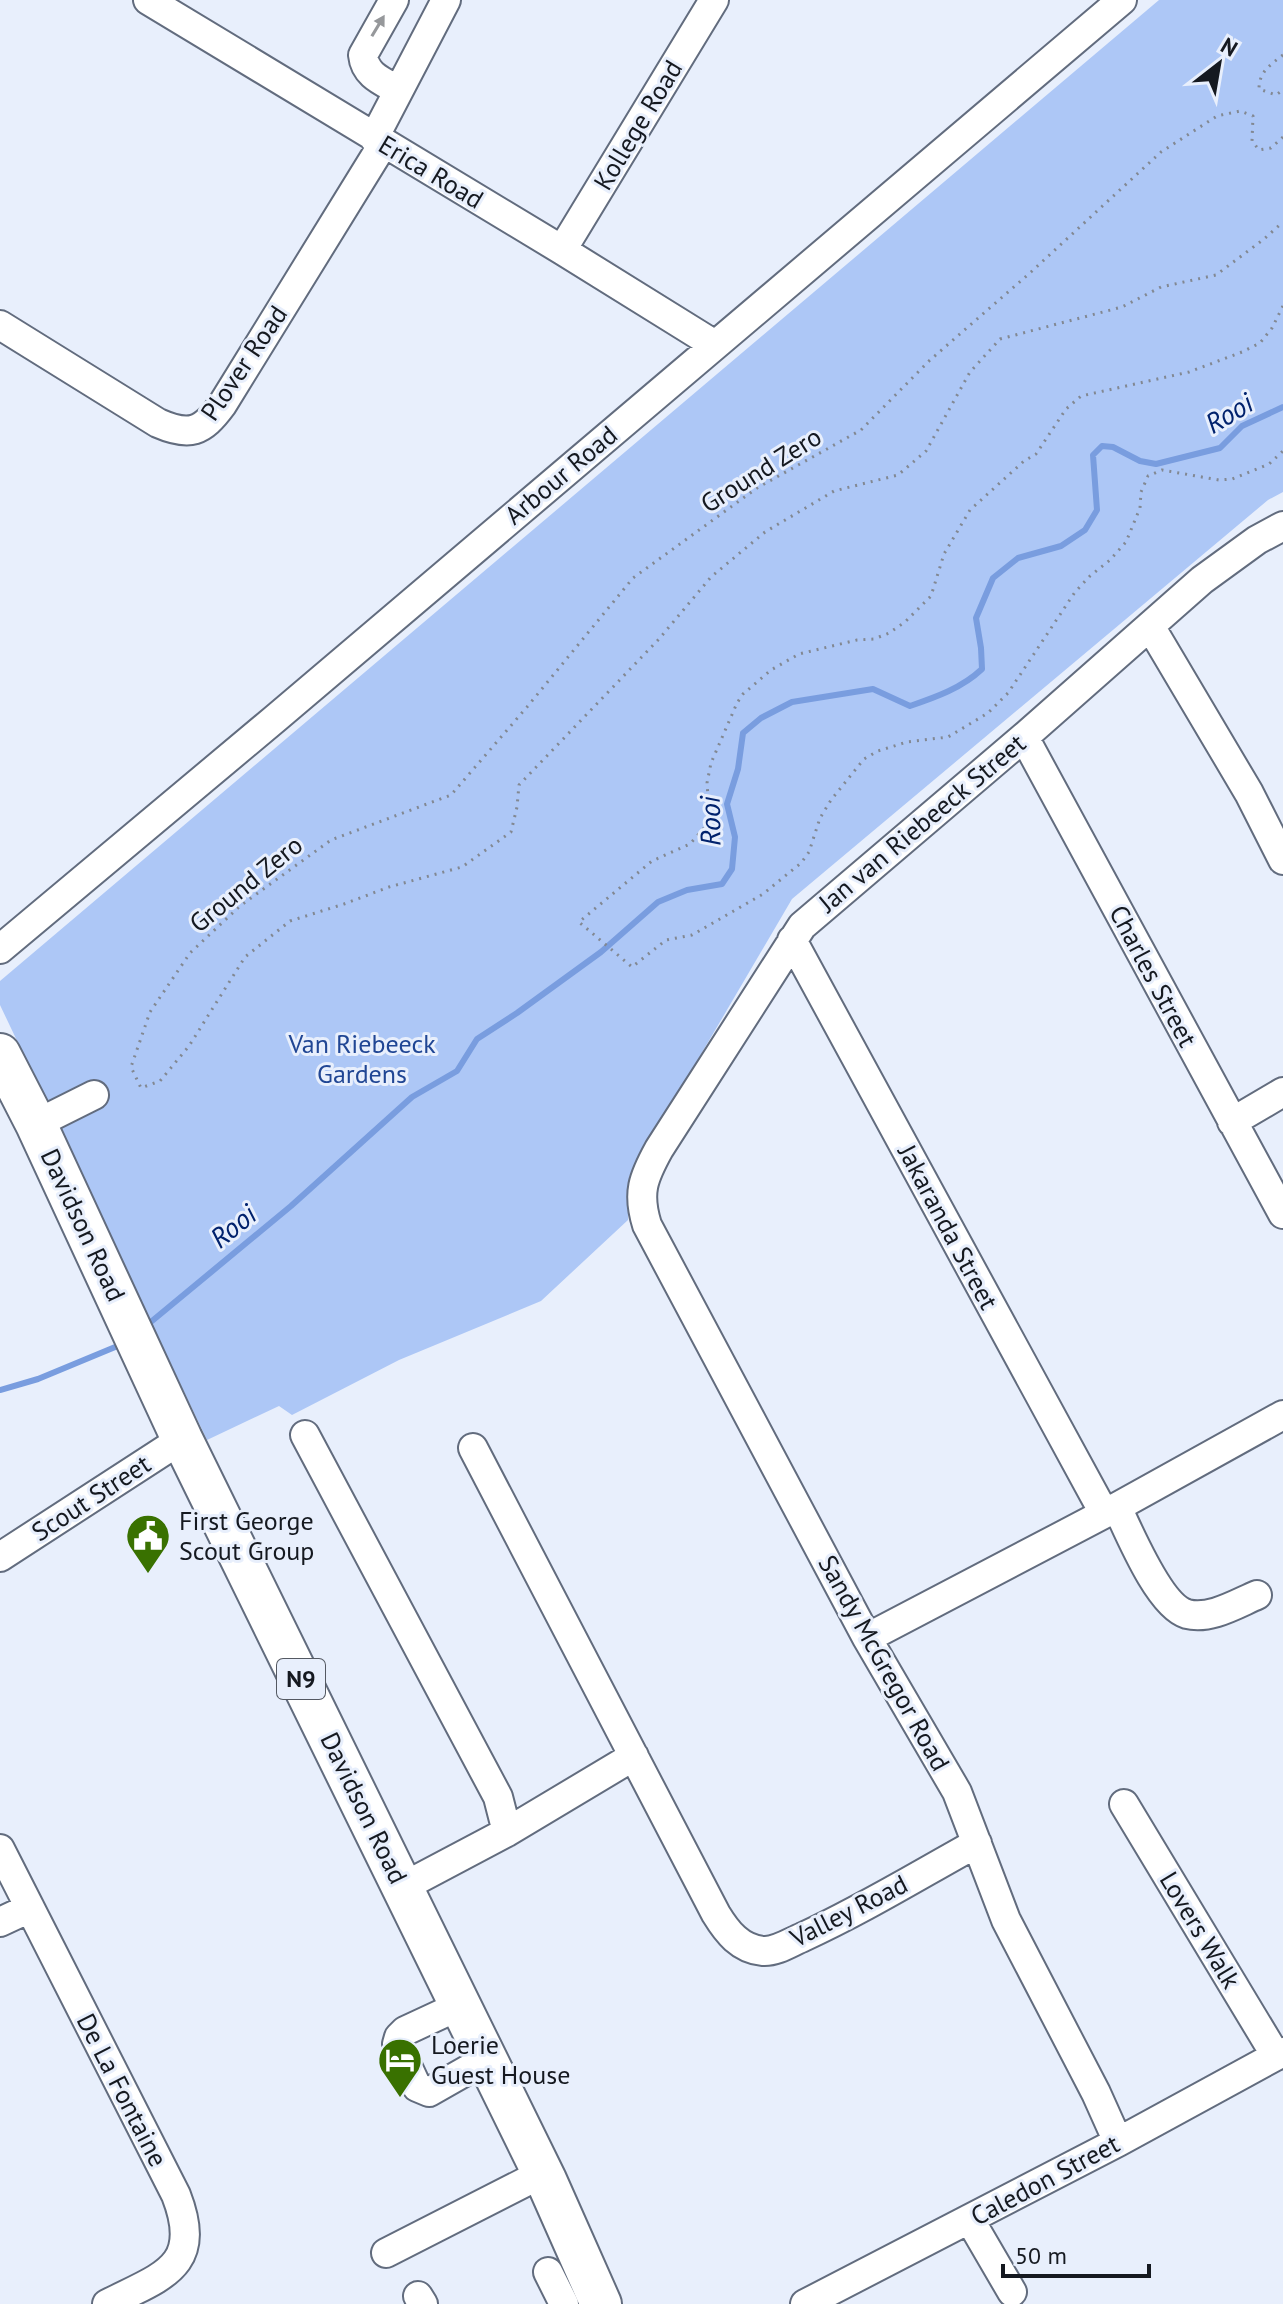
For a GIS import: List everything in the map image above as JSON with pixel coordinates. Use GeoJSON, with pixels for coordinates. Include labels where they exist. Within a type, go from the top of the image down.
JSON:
{"type":"FeatureCollection","features":[{"type":"Feature","properties":{"kind":"highway","name":"Davidson Road"},"geometry":{"type":"LineString","coordinates":[[0,1054],[36,1124],[182,1439],[543,2173],[601,2304]]}},
{"type":"Feature","properties":{"kind":"street","name":"Erica Road"},"geometry":{"type":"LineString","coordinates":[[148,0],[715,345]]}},
{"type":"Feature","properties":{"kind":"street"},"geometry":{"type":"LineString","coordinates":[[394,0],[365,47],[363,61],[371,74],[398,90]]}},
{"type":"Feature","properties":{"kind":"street","name":"Kollege Road"},"geometry":{"type":"LineString","coordinates":[[562,250],[714,0]]}},
{"type":"Feature","properties":{"kind":"street","name":"Arbour Road"},"geometry":{"type":"LineString","coordinates":[[0,949],[1122,0]]}},
{"type":"Feature","properties":{"kind":"street","name":"Plover Road"},"geometry":{"type":"LineString","coordinates":[[0,325],[158,423],[184,431],[205,426],[222,405],[378,141],[398,90],[441,2]]}},
{"type":"Feature","properties":{"kind":"street","name":"Jan van Riebeeck Street"},"geometry":{"type":"LineString","coordinates":[[641,1190],[659,1149],[792,940],[816,912],[1227,561],[1283,526]]}},
{"type":"Feature","properties":{"kind":"street"},"geometry":{"type":"LineString","coordinates":[[1150,626],[1249,793],[1283,860]]}},
{"type":"Feature","properties":{"kind":"street","name":"Charles Street"},"geometry":{"type":"LineString","coordinates":[[1024,737],[1283,1214]]}},
{"type":"Feature","properties":{"kind":"street","name":"Jakaranda Street"},"geometry":{"type":"LineString","coordinates":[[792,940],[1110,1510],[1161,1592],[1187,1614],[1214,1613],[1257,1595]]}},
{"type":"Feature","properties":{"kind":"street"},"geometry":{"type":"LineString","coordinates":[[1232,1122],[1283,1092]]}},
{"type":"Feature","properties":{"kind":"street"},"geometry":{"type":"LineString","coordinates":[[36,1124],[94,1095]]}},
{"type":"Feature","properties":{"kind":"street","name":"Sandy McGregor Road"},"geometry":{"type":"LineString","coordinates":[[641,1190],[647,1225],[867,1638],[957,1792],[1006,1920],[1096,2093],[1118,2142]]}},
{"type":"Feature","properties":{"kind":"street"},"geometry":{"type":"LineString","coordinates":[[867,1638],[1283,1415]]}},
{"type":"Feature","properties":{"kind":"street"},"geometry":{"type":"LineString","coordinates":[[305,1435],[498,1797],[507,1832]]}},
{"type":"Feature","properties":{"kind":"street","name":"Scout Street"},"geometry":{"type":"LineString","coordinates":[[0,1557],[182,1439]]}},
{"type":"Feature","properties":{"kind":"street","name":"Valley Road"},"geometry":{"type":"LineString","coordinates":[[473,1448],[716,1914],[737,1941],[760,1951],[772,1951],[830,1924],[977,1843]]}},
{"type":"Feature","properties":{"kind":"street"},"geometry":{"type":"LineString","coordinates":[[403,1887],[507,1832],[634,1756]]}},
{"type":"Feature","properties":{"kind":"street","name":"Lovers Walk"},"geometry":{"type":"LineString","coordinates":[[1124,1804],[1280,2054]]}},
{"type":"Feature","properties":{"kind":"street","name":"De La Fontaine"},"geometry":{"type":"LineString","coordinates":[[0,1849],[184,2215],[185,2245],[175,2265],[150,2283],[107,2304]]}},
{"type":"Feature","properties":{"kind":"street"},"geometry":{"type":"LineString","coordinates":[[0,1922],[30,1908]]}},
{"type":"Feature","properties":{"kind":"street"},"geometry":{"type":"LineString","coordinates":[[461,2005],[405,2031],[399,2037],[397,2044],[417,2087],[429,2092],[487,2059]]}},
{"type":"Feature","properties":{"kind":"street","name":"Caledon Street"},"geometry":{"type":"LineString","coordinates":[[805,2304],[970,2220],[1280,2054]]}},
{"type":"Feature","properties":{"kind":"street"},"geometry":{"type":"LineString","coordinates":[[386,2253],[543,2173]]}},
{"type":"Feature","properties":{"kind":"street"},"geometry":{"type":"LineString","coordinates":[[970,2220],[1012,2292]]}},
{"type":"Feature","properties":{"kind":"street"},"geometry":{"type":"LineString","coordinates":[[548,2272],[564,2304]]}},
{"type":"Feature","properties":{"kind":"path"},"geometry":{"type":"LineString","coordinates":[[1283,55],[1268,66],[1259,78],[1259,89],[1276,95],[1283,90]]}},
{"type":"Feature","properties":{"kind":"path","name":"Ground Zero"},"geometry":{"type":"LineString","coordinates":[[1283,137],[1271,148],[1259,150],[1252,141],[1253,116],[1240,111],[1217,116],[1161,152],[929,361],[861,430],[757,488],[633,578],[451,795],[331,840],[240,906],[190,953],[150,1012],[131,1067],[141,1088],[160,1081],[189,1046],[245,957],[290,921],[389,887],[462,867],[511,832],[519,785],[659,639],[711,577],[765,532],[834,491],[898,475],[926,451],[970,372],[1000,339],[1122,307],[1161,287],[1216,275],[1283,222]]}},
{"type":"Feature","properties":{"kind":"path"},"geometry":{"type":"LineString","coordinates":[[1283,306],[1260,343],[1242,352],[1189,372],[1081,396],[1071,403],[1036,454],[1024,461],[970,510],[944,554],[931,596],[905,622],[874,639],[799,654],[771,670],[743,694],[711,763],[707,783],[709,811],[706,826],[690,844],[652,861],[579,922],[632,967],[666,940],[692,935],[763,894],[801,863],[809,852],[820,818],[864,759],[907,742],[948,737],[988,713],[1008,693],[1075,592],[1126,542],[1140,508],[1141,492],[1148,476],[1162,470],[1219,480],[1232,479],[1269,464],[1283,451]]}},
{"type":"Feature","properties":{"kind":"green space","name":"Van Riebeeck Gardens"},"geometry":{"type":"Polygon","coordinates":[[[1159,0],[1283,0],[1283,492],[1268,500],[792,899],[629,1177],[628,1220],[541,1301],[399,1360],[292,1415],[279,1406],[207,1440],[0,1005],[0,981],[1159,0]]]}},
{"type":"Feature","properties":{"kind":"waterway","name":"Rooi"},"geometry":{"type":"LineString","coordinates":[[152,1321],[291,1206],[412,1097],[457,1071],[477,1039],[601,952],[658,902],[687,890],[722,884],[732,869],[735,837],[727,804],[738,769],[743,733],[761,718],[792,702],[873,689],[910,706],[966,682],[982,669],[976,618],[993,578],[1018,558],[1061,546],[1085,530],[1097,510],[1093,455],[1102,446],[1113,447],[1140,461],[1156,464],[1220,448],[1242,426],[1283,407]]}},
{"type":"Feature","properties":{"kind":"waterway","name":"Rooi"},"geometry":{"type":"LineString","coordinates":[[0,1390],[38,1379],[120,1345]]}},
{"type":"Feature","properties":{"kind":"place","name":"First George Scout Group"},"geometry":{"type":"Point","coordinates":[148,1575]}},
{"type":"Feature","properties":{"kind":"place","name":"Loerie Guest House"},"geometry":{"type":"Point","coordinates":[400,2099]}}]}
